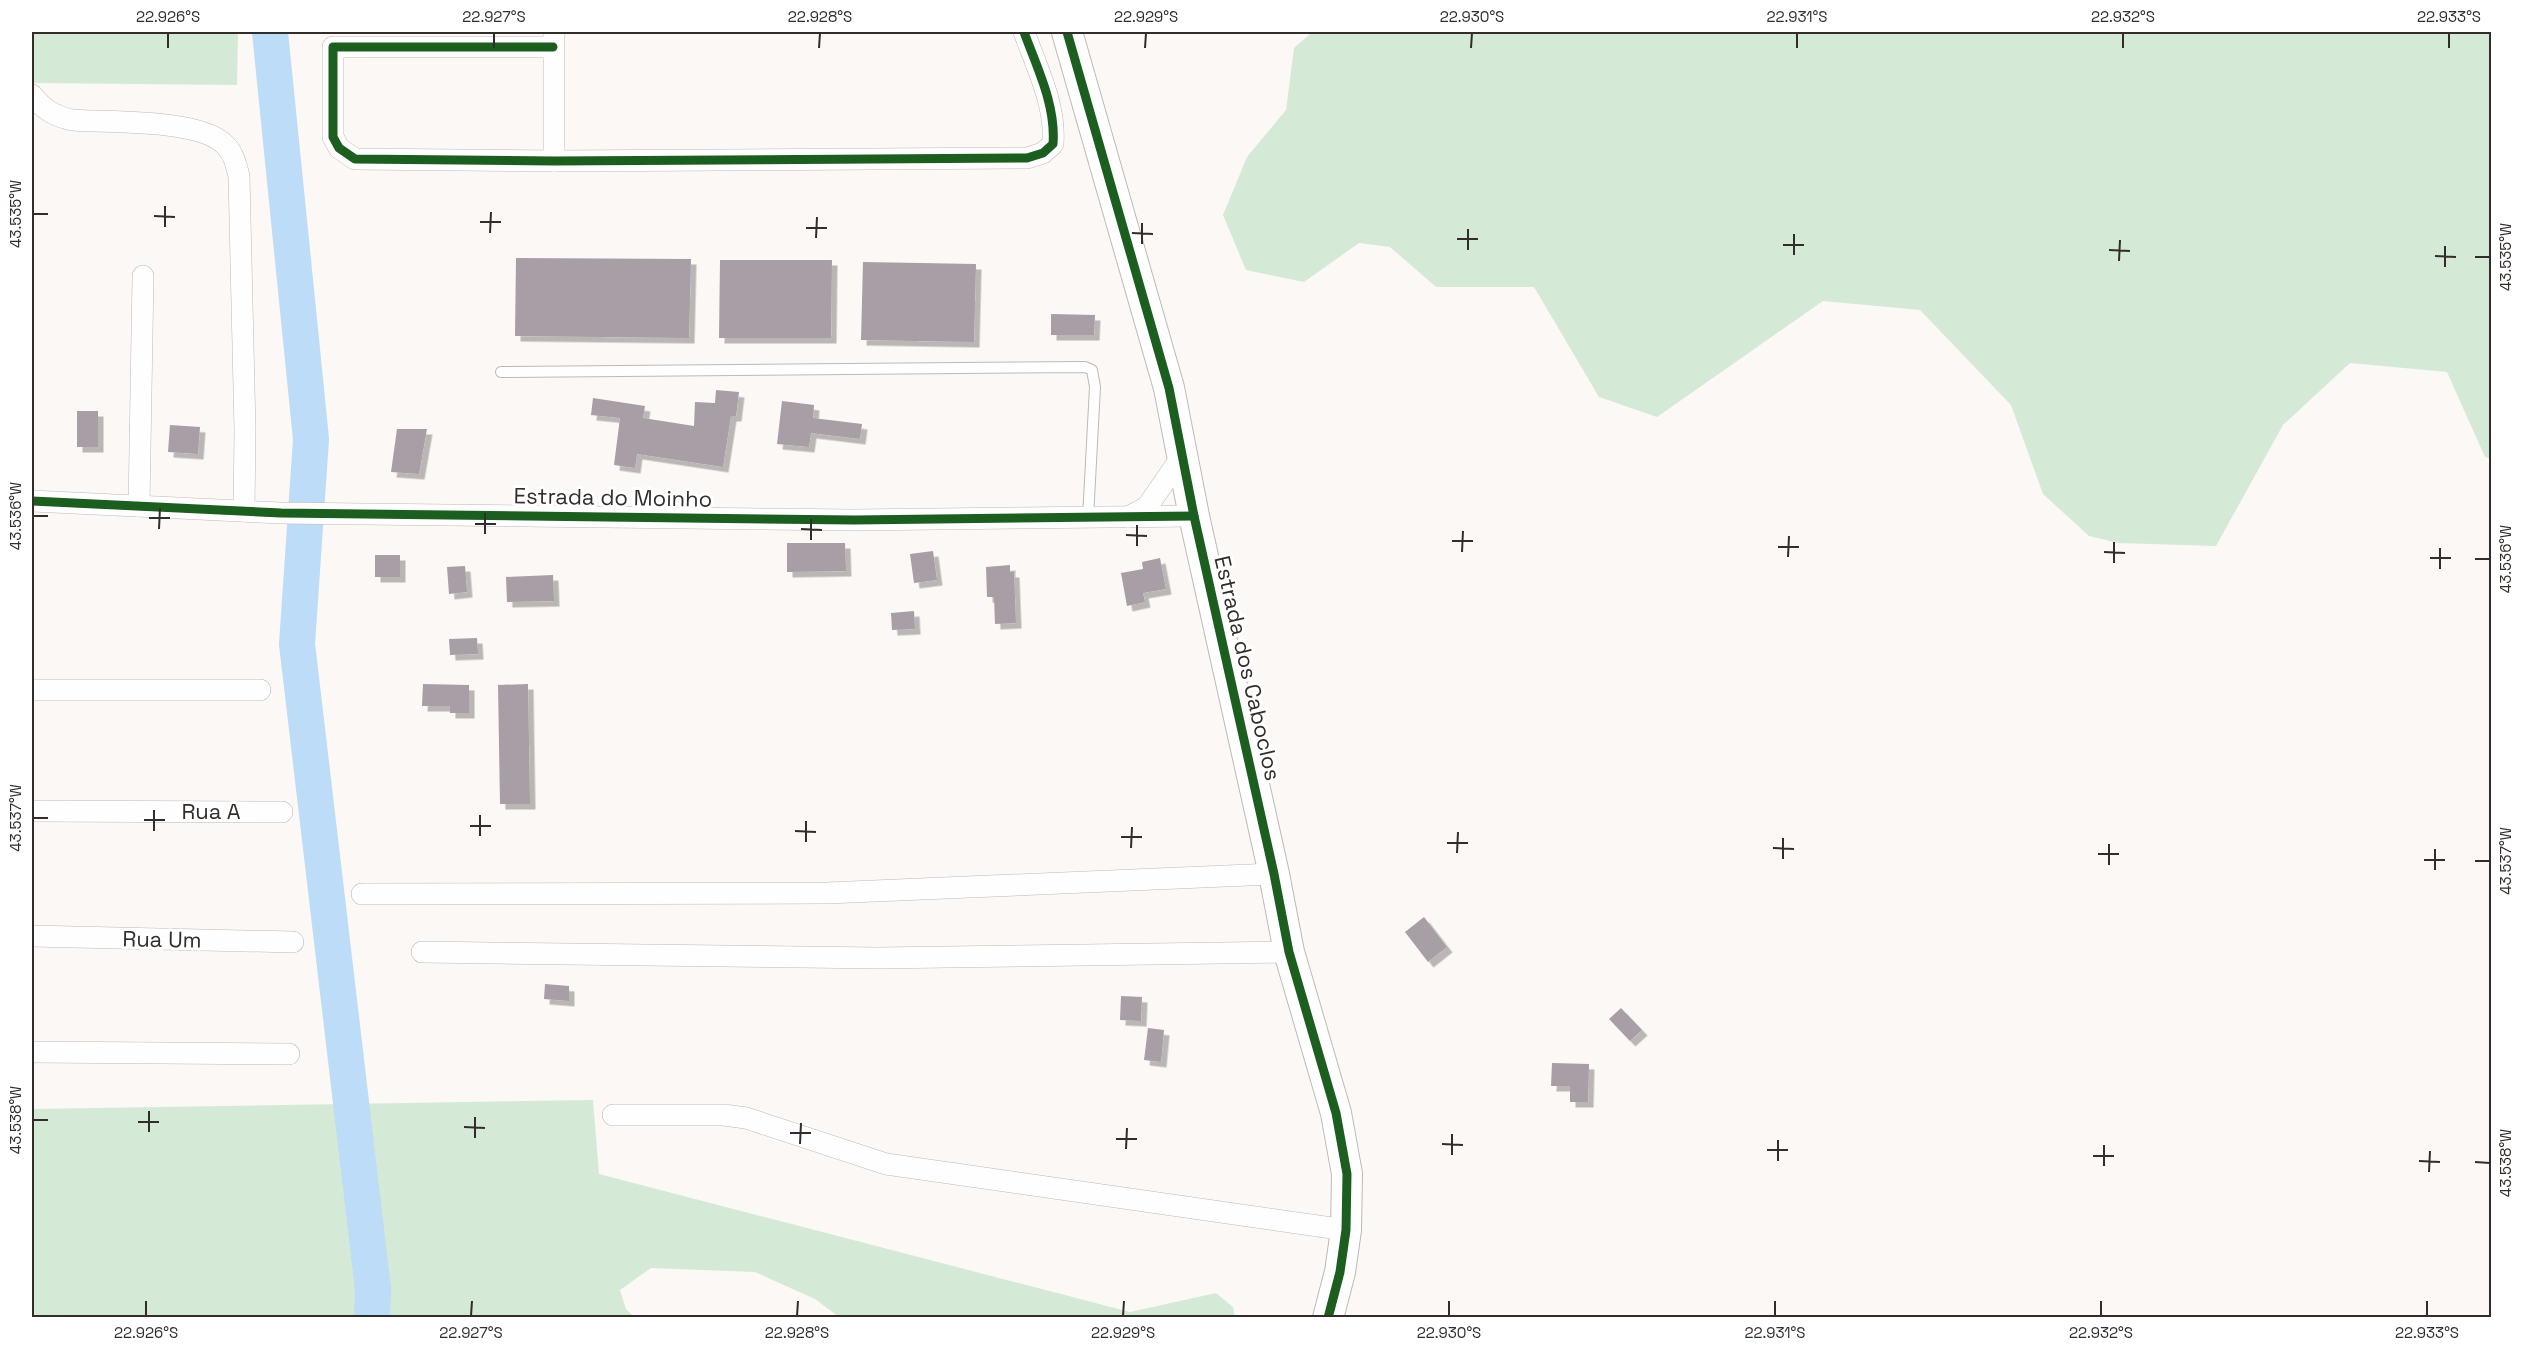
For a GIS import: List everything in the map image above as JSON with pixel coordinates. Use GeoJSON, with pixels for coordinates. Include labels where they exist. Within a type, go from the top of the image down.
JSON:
{"type":"FeatureCollection","features":[{"type":"Feature","properties":{"kind":"street"},"geometry":{"type":"LineString","coordinates":[[554,161],[554,39],[333,39],[333,137],[339,148],[356,159],[554,161],[1028,158],[1044,153],[1053,144],[1054,125],[1052,110],[1024,32]]}},
{"type":"Feature","properties":{"kind":"street","name":"Estrada dos Caboclos"},"geometry":{"type":"LineString","coordinates":[[1067,32],[1169,388],[1194,516],[1274,874],[1289,952],[1336,1113],[1347,1174],[1346,1230],[1340,1272],[1328,1317]]}},
{"type":"Feature","properties":{"kind":"street"},"geometry":{"type":"LineString","coordinates":[[32,95],[39,104],[56,117],[189,128],[210,134],[225,144],[234,158],[239,176],[245,430],[244,511]]}},
{"type":"Feature","properties":{"kind":"street"},"geometry":{"type":"LineString","coordinates":[[139,506],[143,276]]}},
{"type":"Feature","properties":{"kind":"street"},"geometry":{"type":"LineString","coordinates":[[1127,517],[1147,507],[1178,462],[1183,461]]}},
{"type":"Feature","properties":{"kind":"street","name":"Estrada do Moinho"},"geometry":{"type":"LineString","coordinates":[[32,501],[281,513],[854,520],[1194,516]]}},
{"type":"Feature","properties":{"kind":"street"},"geometry":{"type":"LineString","coordinates":[[32,690],[260,690]]}},
{"type":"Feature","properties":{"kind":"street","name":"Rua A"},"geometry":{"type":"LineString","coordinates":[[32,810],[282,812]]}},
{"type":"Feature","properties":{"kind":"street"},"geometry":{"type":"LineString","coordinates":[[362,894],[827,893],[1274,874]]}},
{"type":"Feature","properties":{"kind":"street","name":"Rua Um"},"geometry":{"type":"LineString","coordinates":[[32,936],[293,942]]}},
{"type":"Feature","properties":{"kind":"street"},"geometry":{"type":"LineString","coordinates":[[422,952],[878,958],[1289,952]]}},
{"type":"Feature","properties":{"kind":"street"},"geometry":{"type":"LineString","coordinates":[[32,1052],[289,1054]]}},
{"type":"Feature","properties":{"kind":"street"},"geometry":{"type":"LineString","coordinates":[[612,1114],[724,1115],[746,1118],[886,1164],[1346,1230]]}},
{"type":"Feature","properties":{"kind":"lane"},"geometry":{"type":"LineString","coordinates":[[501,372],[1085,367],[1092,370],[1095,387],[1088,518]]}},
{"type":"Feature","properties":{"kind":"green space"},"geometry":{"type":"Polygon","coordinates":[[[33,32],[238,32],[237,85],[32,83],[33,32]]]}},
{"type":"Feature","properties":{"kind":"green space"},"geometry":{"type":"Polygon","coordinates":[[[1312,32],[2491,32],[2491,459],[2485,457],[2447,372],[2350,363],[2283,425],[2216,546],[2118,543],[2089,536],[2043,494],[2011,405],[1920,310],[1823,301],[1657,417],[1599,397],[1534,287],[1436,287],[1390,247],[1359,243],[1304,282],[1246,270],[1223,215],[1247,157],[1286,110],[1294,48],[1312,32]]]}},
{"type":"Feature","properties":{"kind":"green space"},"geometry":{"type":"Polygon","coordinates":[[[593,1100],[599,1174],[1130,1312],[1216,1293],[1233,1307],[1235,1317],[839,1317],[815,1299],[755,1272],[651,1268],[620,1290],[626,1309],[634,1317],[32,1317],[32,1109],[593,1100]]]}},
{"type":"Feature","properties":{"kind":"building"},"geometry":{"type":"Polygon","coordinates":[[[516,258],[691,259],[689,338],[515,336],[516,258]]]}},
{"type":"Feature","properties":{"kind":"building"},"geometry":{"type":"Polygon","coordinates":[[[720,260],[832,260],[831,338],[719,338],[720,260]]]}},
{"type":"Feature","properties":{"kind":"building"},"geometry":{"type":"Polygon","coordinates":[[[863,262],[976,264],[974,342],[861,340],[863,262]]]}},
{"type":"Feature","properties":{"kind":"building"},"geometry":{"type":"Polygon","coordinates":[[[1051,314],[1095,315],[1094,335],[1051,335],[1051,314]]]}},
{"type":"Feature","properties":{"kind":"building"},"geometry":{"type":"Polygon","coordinates":[[[716,390],[739,392],[736,416],[731,416],[723,467],[637,454],[635,468],[614,465],[620,418],[591,415],[593,398],[645,406],[643,418],[694,426],[695,402],[715,403],[716,390]]]}},
{"type":"Feature","properties":{"kind":"building"},"geometry":{"type":"Polygon","coordinates":[[[782,401],[814,405],[813,418],[862,424],[860,439],[811,433],[809,447],[777,444],[782,401]]]}},
{"type":"Feature","properties":{"kind":"building"},"geometry":{"type":"Polygon","coordinates":[[[77,411],[98,411],[98,447],[77,447],[77,411]]]}},
{"type":"Feature","properties":{"kind":"building"},"geometry":{"type":"Polygon","coordinates":[[[170,425],[200,427],[198,454],[168,452],[170,425]]]}},
{"type":"Feature","properties":{"kind":"building"},"geometry":{"type":"Polygon","coordinates":[[[397,429],[427,429],[419,474],[391,472],[397,429]]]}},
{"type":"Feature","properties":{"kind":"building"},"geometry":{"type":"Polygon","coordinates":[[[787,543],[845,543],[846,571],[787,572],[787,543]]]}},
{"type":"Feature","properties":{"kind":"building"},"geometry":{"type":"Polygon","coordinates":[[[933,551],[937,580],[914,583],[910,554],[933,551]]]}},
{"type":"Feature","properties":{"kind":"building"},"geometry":{"type":"Polygon","coordinates":[[[375,555],[400,555],[400,577],[375,577],[375,555]]]}},
{"type":"Feature","properties":{"kind":"building"},"geometry":{"type":"Polygon","coordinates":[[[1160,558],[1166,589],[1143,593],[1145,602],[1127,606],[1121,573],[1143,569],[1142,562],[1160,558]]]}},
{"type":"Feature","properties":{"kind":"building"},"geometry":{"type":"Polygon","coordinates":[[[1010,565],[1010,572],[1014,572],[1016,623],[995,624],[994,597],[987,597],[986,567],[1010,565]]]}},
{"type":"Feature","properties":{"kind":"building"},"geometry":{"type":"Polygon","coordinates":[[[465,566],[467,592],[449,594],[447,567],[465,566]]]}},
{"type":"Feature","properties":{"kind":"building"},"geometry":{"type":"Polygon","coordinates":[[[553,575],[554,601],[507,602],[506,577],[553,575]]]}},
{"type":"Feature","properties":{"kind":"building"},"geometry":{"type":"Polygon","coordinates":[[[914,611],[915,629],[892,630],[891,613],[914,611]]]}},
{"type":"Feature","properties":{"kind":"building"},"geometry":{"type":"Polygon","coordinates":[[[477,638],[478,654],[450,655],[449,639],[477,638]]]}},
{"type":"Feature","properties":{"kind":"building"},"geometry":{"type":"Polygon","coordinates":[[[423,684],[469,685],[469,713],[450,713],[450,706],[422,706],[423,684]]]}},
{"type":"Feature","properties":{"kind":"building"},"geometry":{"type":"Polygon","coordinates":[[[528,684],[530,804],[500,804],[498,685],[528,684]]]}},
{"type":"Feature","properties":{"kind":"building"},"geometry":{"type":"Polygon","coordinates":[[[1424,917],[1447,947],[1428,962],[1405,932],[1424,917]]]}},
{"type":"Feature","properties":{"kind":"building"},"geometry":{"type":"Polygon","coordinates":[[[545,984],[569,986],[569,1001],[544,999],[545,984]]]}},
{"type":"Feature","properties":{"kind":"building"},"geometry":{"type":"Polygon","coordinates":[[[1121,996],[1142,997],[1141,1021],[1120,1020],[1121,996]]]}},
{"type":"Feature","properties":{"kind":"building"},"geometry":{"type":"Polygon","coordinates":[[[1621,1008],[1642,1030],[1630,1041],[1609,1019],[1621,1008]]]}},
{"type":"Feature","properties":{"kind":"building"},"geometry":{"type":"Polygon","coordinates":[[[1148,1028],[1164,1030],[1161,1062],[1144,1060],[1148,1028]]]}},
{"type":"Feature","properties":{"kind":"building"},"geometry":{"type":"Polygon","coordinates":[[[1552,1063],[1589,1064],[1588,1102],[1570,1102],[1570,1086],[1551,1086],[1552,1063]]]}},
{"type":"Feature","properties":{"kind":"waterway"},"geometry":{"type":"LineString","coordinates":[[270,32],[311,439],[297,644],[373,1289],[372,1318]]}},
{"type":"Feature","properties":{"kind":"cycle path"},"geometry":{"type":"LineString","coordinates":[[553,47],[333,47],[333,137],[339,148],[355,159],[554,161],[1027,158],[1043,153],[1053,144],[1053,129],[1049,101],[1024,32]]}},
{"type":"Feature","properties":{"kind":"cycle path"},"geometry":{"type":"LineString","coordinates":[[1067,32],[1169,388],[1194,516],[1274,874],[1289,952],[1336,1113],[1347,1174],[1346,1230],[1340,1272],[1328,1318]]}},
{"type":"Feature","properties":{"kind":"cycle path"},"geometry":{"type":"LineString","coordinates":[[32,501],[281,513],[854,520],[1194,516]]}}]}
